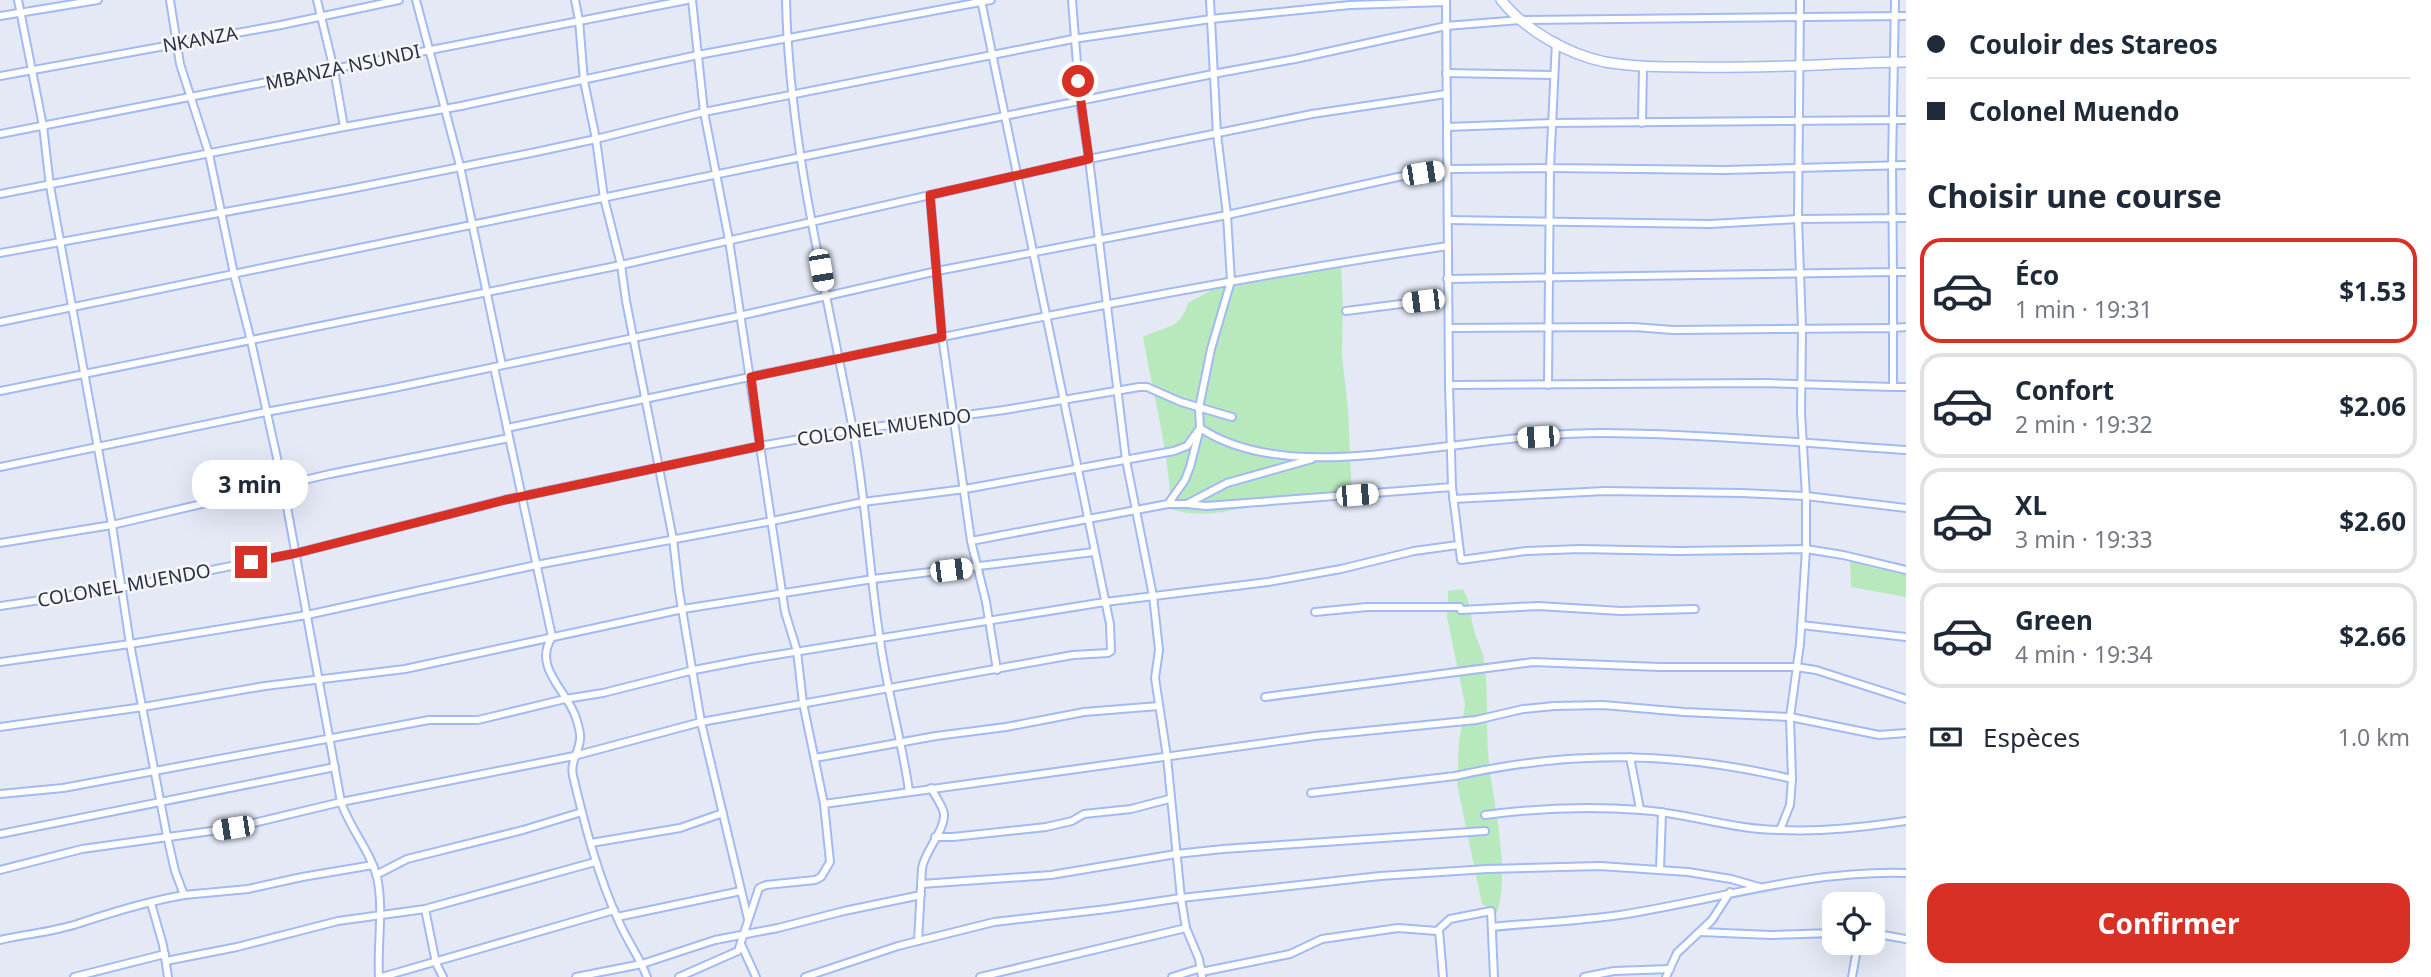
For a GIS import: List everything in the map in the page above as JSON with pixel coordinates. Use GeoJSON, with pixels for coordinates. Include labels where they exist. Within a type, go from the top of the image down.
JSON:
{"type":"FeatureCollection","features":[{"type":"Feature","properties":{"kind":"street"},"geometry":{"type":"LineString","coordinates":[[18,0],[43,126],[50,186],[113,525],[130,644],[167,836],[184,895]]}},
{"type":"Feature","properties":{"kind":"street"},"geometry":{"type":"LineString","coordinates":[[0,16],[98,0]]}},
{"type":"Feature","properties":{"kind":"street"},"geometry":{"type":"LineString","coordinates":[[170,0],[185,84],[209,154],[283,485],[341,802],[376,875],[380,977],[614,910]]}},
{"type":"Feature","properties":{"kind":"street"},"geometry":{"type":"LineString","coordinates":[[317,0],[344,127]]}},
{"type":"Feature","properties":{"kind":"street","name":"NKANZA"},"geometry":{"type":"LineString","coordinates":[[0,76],[399,0]]}},
{"type":"Feature","properties":{"kind":"street"},"geometry":{"type":"LineString","coordinates":[[416,0],[460,166],[502,365]]}},
{"type":"Feature","properties":{"kind":"street"},"geometry":{"type":"LineString","coordinates":[[575,0],[584,81],[597,139],[604,198],[621,265],[625,302],[660,466],[701,722],[748,920]]}},
{"type":"Feature","properties":{"kind":"street","name":"MBANZA NSUNDI"},"geometry":{"type":"LineString","coordinates":[[0,134],[687,0]]}},
{"type":"Feature","properties":{"kind":"street"},"geometry":{"type":"LineString","coordinates":[[679,977],[738,951],[759,888],[815,880],[825,872],[830,862],[824,804],[803,703],[797,651],[789,629],[782,594],[729,240],[704,112],[692,0]]}},
{"type":"Feature","properties":{"kind":"street"},"geometry":{"type":"LineString","coordinates":[[786,0],[801,157],[852,430],[879,638],[909,791]]}},
{"type":"Feature","properties":{"kind":"street"},"geometry":{"type":"LineString","coordinates":[[0,194],[584,81],[698,55],[991,0]]}},
{"type":"Feature","properties":{"kind":"street"},"geometry":{"type":"LineString","coordinates":[[1072,0],[1080,102],[1126,460],[1153,596],[1159,650],[1155,678],[1167,757],[1169,799],[1181,898],[1186,928],[1201,972]]}},
{"type":"Feature","properties":{"kind":"street"},"geometry":{"type":"LineString","coordinates":[[1168,503],[1185,480],[1190,467],[1200,428],[1199,408],[1211,349],[1231,281],[1227,215],[1217,134],[1210,0]]}},
{"type":"Feature","properties":{"kind":"street"},"geometry":{"type":"LineString","coordinates":[[1501,0],[1520,20],[1556,42],[1604,61],[1643,66],[1721,68],[1906,62]]}},
{"type":"Feature","properties":{"kind":"street"},"geometry":{"type":"LineString","coordinates":[[1780,830],[1790,805],[1790,717],[1801,625],[1806,549],[1797,219],[1800,0]]}},
{"type":"Feature","properties":{"kind":"street"},"geometry":{"type":"LineString","coordinates":[[1893,387],[1892,165],[1895,0]]}},
{"type":"Feature","properties":{"kind":"street"},"geometry":{"type":"LineString","coordinates":[[0,870],[82,849],[233,828],[341,802],[574,756],[701,722],[1073,655],[1108,653],[1112,648],[1105,602],[981,1]]}},
{"type":"Feature","properties":{"kind":"street"},"geometry":{"type":"LineString","coordinates":[[0,253],[340,191],[597,139],[704,112],[1073,39],[1211,19],[1350,5],[1446,1],[1450,446],[1453,499],[1461,559],[1526,551],[1580,549],[1806,549],[1906,570]]}},
{"type":"Feature","properties":{"kind":"street"},"geometry":{"type":"LineString","coordinates":[[0,322],[1446,26],[1520,20],[1906,16]]}},
{"type":"Feature","properties":{"kind":"street"},"geometry":{"type":"LineString","coordinates":[[1548,385],[1551,122],[1556,42]]}},
{"type":"Feature","properties":{"kind":"street"},"geometry":{"type":"LineString","coordinates":[[1642,123],[1643,66]]}},
{"type":"Feature","properties":{"kind":"street"},"geometry":{"type":"LineString","coordinates":[[1446,73],[1553,75]]}},
{"type":"Feature","properties":{"kind":"street"},"geometry":{"type":"LineString","coordinates":[[0,391],[621,265],[1089,159],[1312,114],[1447,94]]}},
{"type":"Feature","properties":{"kind":"street"},"geometry":{"type":"LineString","coordinates":[[1447,127],[1551,122],[1906,120]]}},
{"type":"Feature","properties":{"kind":"street"},"geometry":{"type":"LineString","coordinates":[[0,466],[389,389],[739,316],[937,271],[1227,215],[1398,177],[1449,169],[1636,171],[1906,165]]}},
{"type":"Feature","properties":{"kind":"street"},"geometry":{"type":"LineString","coordinates":[[930,195],[942,337],[971,541],[990,622],[997,670]]}},
{"type":"Feature","properties":{"kind":"street"},"geometry":{"type":"LineString","coordinates":[[1448,220],[1710,224],[1797,219],[1906,218]]}},
{"type":"Feature","properties":{"kind":"street"},"geometry":{"type":"LineString","coordinates":[[506,428],[1107,304],[1324,264],[1448,246]]}},
{"type":"Feature","properties":{"kind":"street"},"geometry":{"type":"LineString","coordinates":[[1447,279],[1906,272]]}},
{"type":"Feature","properties":{"kind":"street"},"geometry":{"type":"LineString","coordinates":[[1346,311],[1448,298]]}},
{"type":"Feature","properties":{"kind":"street"},"geometry":{"type":"LineString","coordinates":[[1449,328],[1634,327],[1673,330],[1906,327]]}},
{"type":"Feature","properties":{"kind":"street"},"geometry":{"type":"LineString","coordinates":[[494,367],[552,637],[544,660],[565,699],[572,706],[580,737],[572,772],[582,812],[595,862],[617,917],[647,977]]}},
{"type":"Feature","properties":{"kind":"street"},"geometry":{"type":"LineString","coordinates":[[1449,386],[1802,384],[1906,387]]}},
{"type":"Feature","properties":{"kind":"street","name":"COLONEL MUENDO"},"geometry":{"type":"LineString","coordinates":[[0,606],[121,587],[297,553],[521,496],[760,446],[852,430],[1147,387],[1199,408],[1232,417]]}},
{"type":"Feature","properties":{"kind":"street"},"geometry":{"type":"LineString","coordinates":[[0,662],[307,615],[536,565],[863,502],[965,489],[1077,470],[1182,449],[1200,428]]}},
{"type":"Feature","properties":{"kind":"street"},"geometry":{"type":"LineString","coordinates":[[1200,428],[1237,447],[1321,457],[1380,455],[1600,433],[1906,450]]}},
{"type":"Feature","properties":{"kind":"street"},"geometry":{"type":"LineString","coordinates":[[0,543],[113,525],[283,485],[509,438]]}},
{"type":"Feature","properties":{"kind":"street"},"geometry":{"type":"LineString","coordinates":[[1187,504],[1227,483],[1321,457]]}},
{"type":"Feature","properties":{"kind":"street"},"geometry":{"type":"LineString","coordinates":[[971,541],[1168,503],[1218,506],[1452,487]]}},
{"type":"Feature","properties":{"kind":"street"},"geometry":{"type":"LineString","coordinates":[[1453,499],[1605,491],[1806,496],[1906,508]]}},
{"type":"Feature","properties":{"kind":"street"},"geometry":{"type":"LineString","coordinates":[[0,794],[63,788],[429,720],[478,720],[694,670],[797,651],[1105,602],[1268,582],[1341,569],[1414,551],[1458,545]]}},
{"type":"Feature","properties":{"kind":"street"},"geometry":{"type":"LineString","coordinates":[[0,727],[265,686],[405,668],[683,609],[873,579],[1094,552]]}},
{"type":"Feature","properties":{"kind":"street"},"geometry":{"type":"LineString","coordinates":[[1315,612],[1367,607],[1538,606],[1621,611],[1695,609]]}},
{"type":"Feature","properties":{"kind":"street"},"geometry":{"type":"LineString","coordinates":[[1801,625],[1906,637]]}},
{"type":"Feature","properties":{"kind":"street"},"geometry":{"type":"LineString","coordinates":[[1265,697],[1533,662],[1659,667],[1796,667],[1816,670],[1906,699]]}},
{"type":"Feature","properties":{"kind":"street"},"geometry":{"type":"LineString","coordinates":[[815,758],[1084,712],[1160,705]]}},
{"type":"Feature","properties":{"kind":"street"},"geometry":{"type":"LineString","coordinates":[[824,804],[1318,736],[1476,720],[1523,709],[1565,705],[1790,717],[1872,734],[1906,733]]}},
{"type":"Feature","properties":{"kind":"street"},"geometry":{"type":"LineString","coordinates":[[1311,793],[1455,776],[1477,769],[1550,759],[1630,757],[1693,760],[1792,779]]}},
{"type":"Feature","properties":{"kind":"street"},"geometry":{"type":"LineString","coordinates":[[1630,757],[1640,809]]}},
{"type":"Feature","properties":{"kind":"street"},"geometry":{"type":"LineString","coordinates":[[0,834],[335,768]]}},
{"type":"Feature","properties":{"kind":"street"},"geometry":{"type":"LineString","coordinates":[[918,941],[924,857],[944,816],[931,788]]}},
{"type":"Feature","properties":{"kind":"street"},"geometry":{"type":"LineString","coordinates":[[935,837],[1046,827],[1072,821],[1084,814],[1131,809],[1169,799]]}},
{"type":"Feature","properties":{"kind":"street"},"geometry":{"type":"LineString","coordinates":[[1485,815],[1570,808],[1640,809],[1725,825],[1814,831],[1906,821]]}},
{"type":"Feature","properties":{"kind":"street"},"geometry":{"type":"LineString","coordinates":[[376,875],[408,859],[582,812]]}},
{"type":"Feature","properties":{"kind":"street"},"geometry":{"type":"LineString","coordinates":[[1660,869],[1662,812]]}},
{"type":"Feature","properties":{"kind":"street"},"geometry":{"type":"LineString","coordinates":[[591,843],[680,828],[723,813]]}},
{"type":"Feature","properties":{"kind":"street"},"geometry":{"type":"LineString","coordinates":[[921,884],[1051,875],[1176,854],[1485,831]]}},
{"type":"Feature","properties":{"kind":"street"},"geometry":{"type":"LineString","coordinates":[[74,977],[246,945],[338,920],[425,909],[595,862]]}},
{"type":"Feature","properties":{"kind":"street"},"geometry":{"type":"LineString","coordinates":[[0,940],[46,932],[184,895],[248,889],[373,865]]}},
{"type":"Feature","properties":{"kind":"street"},"geometry":{"type":"LineString","coordinates":[[805,977],[918,941],[994,922],[1380,876],[1487,869],[1601,866],[1660,869],[1731,879],[1759,887]]}},
{"type":"Feature","properties":{"kind":"street"},"geometry":{"type":"LineString","coordinates":[[1492,927],[1618,915],[1730,892],[1832,876],[1906,873]]}},
{"type":"Feature","properties":{"kind":"street"},"geometry":{"type":"LineString","coordinates":[[617,917],[741,891]]}},
{"type":"Feature","properties":{"kind":"street"},"geometry":{"type":"LineString","coordinates":[[1666,977],[1677,953],[1715,917],[1730,892]]}},
{"type":"Feature","properties":{"kind":"street"},"geometry":{"type":"LineString","coordinates":[[576,977],[642,964],[715,940],[921,895]]}},
{"type":"Feature","properties":{"kind":"street"},"geometry":{"type":"LineString","coordinates":[[151,903],[166,958],[168,977]]}},
{"type":"Feature","properties":{"kind":"street"},"geometry":{"type":"LineString","coordinates":[[425,909],[436,963],[443,977]]}},
{"type":"Feature","properties":{"kind":"street"},"geometry":{"type":"LineString","coordinates":[[1172,977],[1290,954],[1322,939],[1398,928],[1439,930],[1450,919],[1490,911],[1494,977]]}},
{"type":"Feature","properties":{"kind":"street"},"geometry":{"type":"LineString","coordinates":[[980,977],[1186,928]]}},
{"type":"Feature","properties":{"kind":"street"},"geometry":{"type":"LineString","coordinates":[[1439,930],[1443,977]]}},
{"type":"Feature","properties":{"kind":"street"},"geometry":{"type":"LineString","coordinates":[[1700,932],[1771,935],[1822,933]]}},
{"type":"Feature","properties":{"kind":"street"},"geometry":{"type":"LineString","coordinates":[[1885,935],[1906,939]]}},
{"type":"Feature","properties":{"kind":"street"},"geometry":{"type":"LineString","coordinates":[[741,944],[756,977]]}},
{"type":"Feature","properties":{"kind":"street"},"geometry":{"type":"LineString","coordinates":[[1852,977],[1856,955]]}},
{"type":"Feature","properties":{"kind":"street"},"geometry":{"type":"LineString","coordinates":[[1584,977],[1614,971],[1670,969]]}},
{"type":"Feature","properties":{"kind":"green space"},"geometry":{"type":"Polygon","coordinates":[[[1341,266],[1342,355],[1348,409],[1352,499],[1274,504],[1206,514],[1171,509],[1164,444],[1143,337],[1176,323],[1188,303],[1212,290],[1341,266]]]}},
{"type":"Feature","properties":{"kind":"green space"},"geometry":{"type":"Polygon","coordinates":[[[1850,555],[1906,567],[1906,597],[1851,587],[1850,555]]]}},
{"type":"Feature","properties":{"kind":"green space"},"geometry":{"type":"Polygon","coordinates":[[[1463,589],[1485,667],[1488,753],[1502,875],[1497,913],[1482,904],[1457,784],[1459,742],[1465,704],[1447,617],[1448,591],[1463,589]]]}},
{"type":"Feature","properties":{"kind":"route"},"geometry":{"type":"LineString","coordinates":[[251,562],[297,553],[505,500],[760,446],[751,377],[942,337],[930,195],[1089,159],[1078,81]]}}]}
